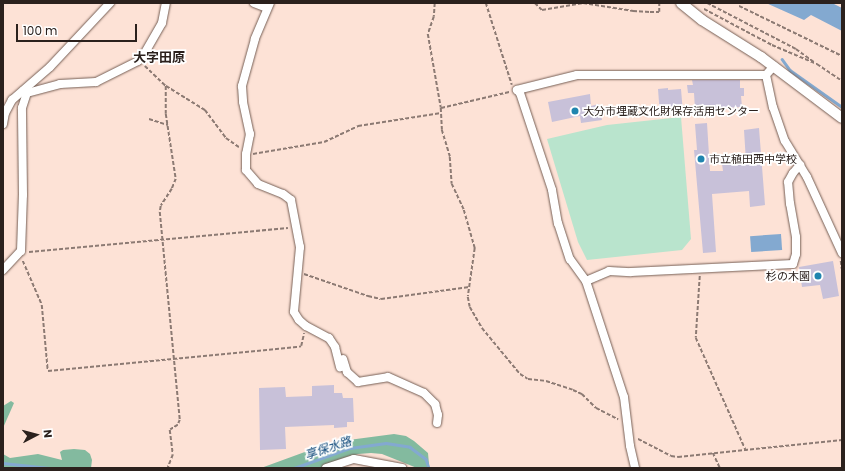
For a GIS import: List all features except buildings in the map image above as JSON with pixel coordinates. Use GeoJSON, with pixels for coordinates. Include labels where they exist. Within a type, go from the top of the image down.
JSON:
{"type":"FeatureCollection","features":[{"type":"Feature","properties":{"kind":"street"},"geometry":{"type":"LineString","coordinates":[[3,124],[8,105],[25,92],[50,67],[110,3]]}},
{"type":"Feature","properties":{"kind":"street"},"geometry":{"type":"LineString","coordinates":[[25,92],[60,84],[96,82],[140,60],[163,19],[166,3]]}},
{"type":"Feature","properties":{"kind":"street"},"geometry":{"type":"LineString","coordinates":[[254,3],[269,5],[255,39],[242,86],[243,102],[250,134],[246,151],[246,165],[248,174],[260,186],[289,197],[297,227],[300,247],[294,312],[299,320],[306,326],[331,337],[339,343],[347,372],[355,381],[361,383],[391,378],[424,393],[435,404],[438,415],[437,423]]}},
{"type":"Feature","properties":{"kind":"street"},"geometry":{"type":"LineString","coordinates":[[681,3],[710,26],[774,66],[842,118]]}},
{"type":"Feature","properties":{"kind":"street"},"geometry":{"type":"LineString","coordinates":[[635,468],[627,426],[624,397],[586,282],[570,259],[558,223],[552,190],[520,93],[517,90],[577,75],[766,75],[774,66]]}},
{"type":"Feature","properties":{"kind":"street"},"geometry":{"type":"LineString","coordinates":[[766,75],[775,112],[788,147],[808,178],[842,253]]}},
{"type":"Feature","properties":{"kind":"street"},"geometry":{"type":"LineString","coordinates":[[3,270],[20,253],[24,194],[22,108],[25,92]]}},
{"type":"Feature","properties":{"kind":"street"},"geometry":{"type":"LineString","coordinates":[[586,282],[609,271],[631,272],[676,268],[793,264],[796,254],[796,237],[788,182],[800,165]]}},
{"type":"Feature","properties":{"kind":"street"},"geometry":{"type":"LineString","coordinates":[[325,335],[335,347],[340,367]]}},
{"type":"Feature","properties":{"kind":"street"},"geometry":{"type":"LineString","coordinates":[[331,467],[354,459],[397,467]]}},
{"type":"Feature","properties":{"kind":"path"},"geometry":{"type":"LineString","coordinates":[[435,3],[435,15],[428,34],[441,108],[444,136],[450,157],[452,184],[474,241],[475,256],[469,287],[468,302],[477,321],[520,374],[528,379],[546,381],[582,394],[596,408],[621,421],[627,426],[634,437],[672,456],[678,457],[746,451],[842,440]]}},
{"type":"Feature","properties":{"kind":"path"},"geometry":{"type":"LineString","coordinates":[[486,3],[512,85],[517,90]]}},
{"type":"Feature","properties":{"kind":"path"},"geometry":{"type":"LineString","coordinates":[[535,3],[542,10],[583,3],[646,12],[660,12],[659,3]]}},
{"type":"Feature","properties":{"kind":"path"},"geometry":{"type":"LineString","coordinates":[[708,3],[796,49],[842,81]]}},
{"type":"Feature","properties":{"kind":"path"},"geometry":{"type":"LineString","coordinates":[[739,6],[842,56]]}},
{"type":"Feature","properties":{"kind":"path"},"geometry":{"type":"LineString","coordinates":[[702,8],[772,44],[816,64]]}},
{"type":"Feature","properties":{"kind":"path"},"geometry":{"type":"LineString","coordinates":[[140,60],[166,86],[205,110],[226,138],[246,151],[257,154],[304,147],[328,141],[358,126],[441,113]]}},
{"type":"Feature","properties":{"kind":"path"},"geometry":{"type":"LineString","coordinates":[[166,86],[168,125],[176,179],[161,209],[162,239],[180,420],[178,424],[170,430],[173,455],[168,468]]}},
{"type":"Feature","properties":{"kind":"path"},"geometry":{"type":"LineString","coordinates":[[441,108],[517,90]]}},
{"type":"Feature","properties":{"kind":"path"},"geometry":{"type":"LineString","coordinates":[[149,119],[168,125]]}},
{"type":"Feature","properties":{"kind":"path"},"geometry":{"type":"LineString","coordinates":[[297,227],[20,253],[42,305],[48,371],[299,347],[301,346],[306,326]]}},
{"type":"Feature","properties":{"kind":"path"},"geometry":{"type":"LineString","coordinates":[[700,268],[696,338],[746,451]]}},
{"type":"Feature","properties":{"kind":"path"},"geometry":{"type":"LineString","coordinates":[[297,272],[368,296],[381,298],[469,287]]}},
{"type":"Feature","properties":{"kind":"path"},"geometry":{"type":"LineString","coordinates":[[713,453],[720,468]]}},
{"type":"Feature","properties":{"kind":"green space"},"geometry":{"type":"Polygon","coordinates":[[[681,117],[691,239],[682,250],[587,260],[578,242],[547,139],[607,125],[681,117]]]}},
{"type":"Feature","properties":{"kind":"green space"},"geometry":{"type":"Polygon","coordinates":[[[11,401],[14,403],[3,428],[3,406],[11,401]]]}},
{"type":"Feature","properties":{"kind":"green space"},"geometry":{"type":"Polygon","coordinates":[[[394,434],[406,436],[428,453],[429,464],[427,468],[417,468],[382,454],[371,453],[358,454],[319,468],[261,468],[313,449],[341,441],[394,434]]]}},
{"type":"Feature","properties":{"kind":"green space"},"geometry":{"type":"Polygon","coordinates":[[[63,450],[85,450],[90,454],[92,460],[91,468],[3,468],[3,454],[10,458],[38,454],[62,460],[60,452],[63,450]]]}},
{"type":"Feature","properties":{"kind":"water"},"geometry":{"type":"Polygon","coordinates":[[[766,3],[832,3],[842,8],[842,31],[811,15],[804,20],[766,3]]]}},
{"type":"Feature","properties":{"kind":"water"},"geometry":{"type":"Polygon","coordinates":[[[781,234],[782,250],[751,252],[750,236],[781,234]]]}},
{"type":"Feature","properties":{"kind":"waterway"},"geometry":{"type":"LineString","coordinates":[[782,59],[790,70],[842,107]]}},
{"type":"Feature","properties":{"kind":"waterway","name":"享保水路"},"geometry":{"type":"LineString","coordinates":[[294,468],[350,448],[386,443],[410,447],[426,459],[429,468]]}},
{"type":"Feature","properties":{"kind":"waterway","name":"享保水路"},"geometry":{"type":"LineString","coordinates":[[3,463],[49,468]]}},
{"type":"Feature","properties":{"kind":"place","name":"大分市埋蔵文化財保存活用センター"},"geometry":{"type":"Point","coordinates":[575,111]}},
{"type":"Feature","properties":{"kind":"place","name":"市立稙田西中学校"},"geometry":{"type":"Point","coordinates":[701,159]}},
{"type":"Feature","properties":{"kind":"place","name":"杉の木園"},"geometry":{"type":"Point","coordinates":[818,276]}},
{"type":"Feature","properties":{"kind":"district","name":"大字田原"},"geometry":{"type":"Point","coordinates":[159,58]}}]}
